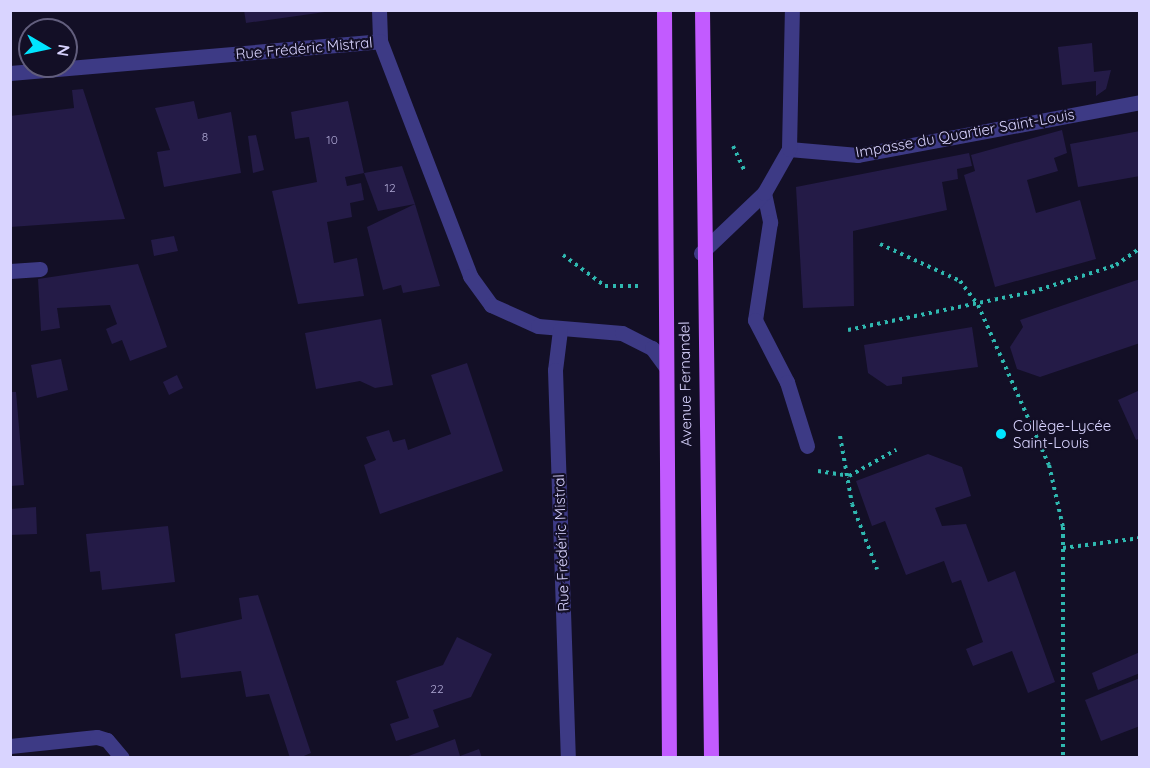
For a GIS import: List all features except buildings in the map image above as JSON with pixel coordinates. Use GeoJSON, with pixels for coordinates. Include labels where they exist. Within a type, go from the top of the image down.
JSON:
{"type":"FeatureCollection","features":[{"type":"Feature","properties":{"kind":"main road","name":"Avenue Fernandel"},"geometry":{"type":"LineString","coordinates":[[664,10],[669,758]]}},
{"type":"Feature","properties":{"kind":"main road","name":"Avenue Fernandel"},"geometry":{"type":"LineString","coordinates":[[702,10],[701,253],[711,758]]}},
{"type":"Feature","properties":{"kind":"street"},"geometry":{"type":"LineString","coordinates":[[379,10],[380,41]]}},
{"type":"Feature","properties":{"kind":"street"},"geometry":{"type":"LineString","coordinates":[[701,253],[764,193],[789,149],[792,10]]}},
{"type":"Feature","properties":{"kind":"street","name":"Rue Frédéric Mistral"},"geometry":{"type":"LineString","coordinates":[[10,73],[380,41],[470,276],[498,309],[560,330],[622,333],[652,348],[666,367]]}},
{"type":"Feature","properties":{"kind":"street","name":"Impasse du Quartier Saint-Louis"},"geometry":{"type":"LineString","coordinates":[[789,149],[858,155],[1140,102]]}},
{"type":"Feature","properties":{"kind":"street"},"geometry":{"type":"LineString","coordinates":[[764,193],[770,222],[755,320],[787,382],[807,446]]}},
{"type":"Feature","properties":{"kind":"street"},"geometry":{"type":"LineString","coordinates":[[10,271],[40,269]]}},
{"type":"Feature","properties":{"kind":"street","name":"Rue Frédéric Mistral"},"geometry":{"type":"LineString","coordinates":[[560,330],[555,370],[568,758]]}},
{"type":"Feature","properties":{"kind":"street"},"geometry":{"type":"LineString","coordinates":[[10,746],[97,737],[107,740],[122,758]]}},
{"type":"Feature","properties":{"kind":"path"},"geometry":{"type":"LineString","coordinates":[[732,140],[739,165],[764,193]]}},
{"type":"Feature","properties":{"kind":"path"},"geometry":{"type":"LineString","coordinates":[[880,244],[960,281],[978,305],[1049,465],[1063,548],[1063,758]]}},
{"type":"Feature","properties":{"kind":"path"},"geometry":{"type":"LineString","coordinates":[[848,330],[978,305],[1116,265],[1140,248]]}},
{"type":"Feature","properties":{"kind":"path"},"geometry":{"type":"LineString","coordinates":[[563,255],[605,286],[645,286]]}},
{"type":"Feature","properties":{"kind":"path"},"geometry":{"type":"LineString","coordinates":[[840,436],[849,476],[852,504],[877,569]]}},
{"type":"Feature","properties":{"kind":"path"},"geometry":{"type":"LineString","coordinates":[[807,446],[823,475],[849,476],[896,450]]}},
{"type":"Feature","properties":{"kind":"path"},"geometry":{"type":"LineString","coordinates":[[1063,548],[1140,538]]}},
{"type":"Feature","properties":{"kind":"place","name":"Collège-Lycée Saint-Louis"},"geometry":{"type":"Point","coordinates":[1001,434]}}]}
